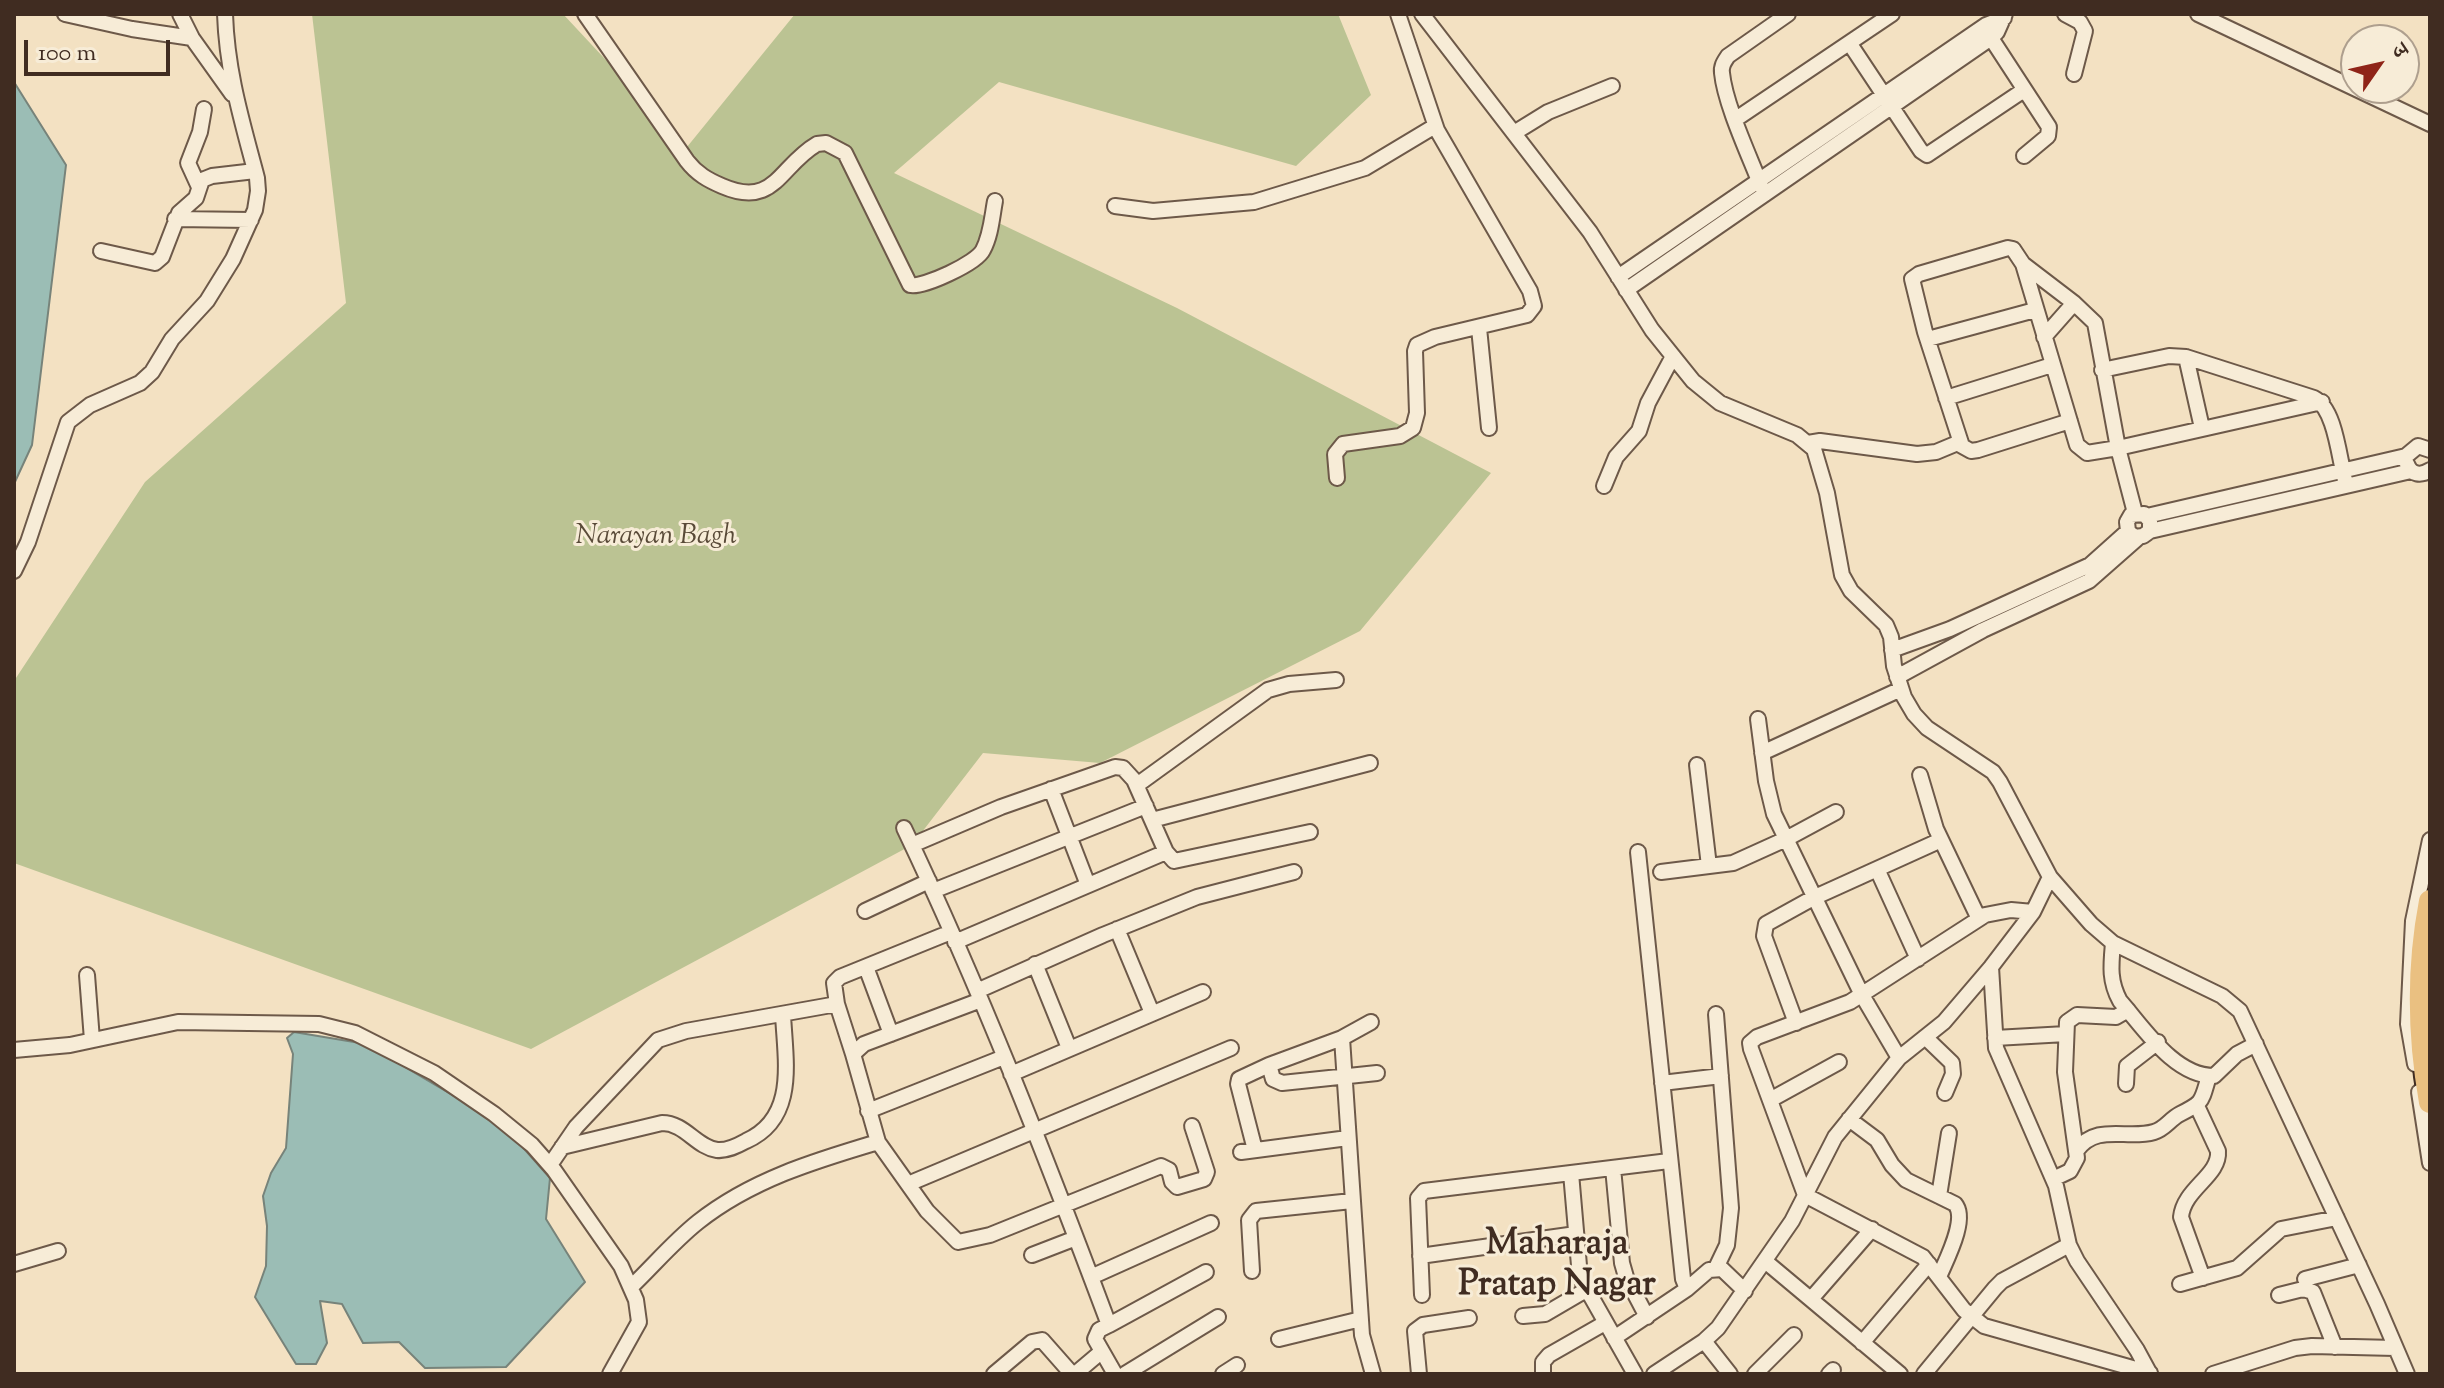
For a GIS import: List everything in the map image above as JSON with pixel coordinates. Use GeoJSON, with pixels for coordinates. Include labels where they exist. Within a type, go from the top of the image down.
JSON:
{"type":"FeatureCollection","features":[{"type":"Feature","properties":{"kind":"highway"},"geometry":{"type":"LineString","coordinates":[[2430,901],[2419,974],[2419,1012],[2430,1102]]}},
{"type":"Feature","properties":{"kind":"street"},"geometry":{"type":"LineString","coordinates":[[65,14],[192,38]]}},
{"type":"Feature","properties":{"kind":"street"},"geometry":{"type":"LineString","coordinates":[[180,14],[192,38],[234,97]]}},
{"type":"Feature","properties":{"kind":"street"},"geometry":{"type":"LineString","coordinates":[[14,571],[28,542],[68,422],[90,405],[132,387],[152,372],[172,339],[207,301],[233,259],[251,220],[258,191],[234,97],[226,53],[225,14]]}},
{"type":"Feature","properties":{"kind":"street"},"geometry":{"type":"LineString","coordinates":[[585,14],[687,161],[702,177],[740,194],[750,194],[771,185],[817,144],[826,143],[845,153],[910,285],[917,287],[926,284],[979,256],[990,231],[995,201]]}},
{"type":"Feature","properties":{"kind":"street"},"geometry":{"type":"LineString","coordinates":[[1337,478],[1335,454],[1343,444],[1400,436],[1413,428],[1417,413],[1417,345],[1435,337],[1527,315],[1532,312],[1535,300],[1435,126],[1398,14]]}},
{"type":"Feature","properties":{"kind":"street"},"geometry":{"type":"LineString","coordinates":[[1422,14],[1590,232],[1672,358],[1693,381],[1720,403],[1797,435],[1814,449],[1820,464],[1842,575],[1851,591],[1886,625],[1899,683],[1914,714],[1927,728],[1982,763],[2000,782],[2050,877],[2091,924],[2113,943],[2233,1002],[2240,1011],[2407,1374]]}},
{"type":"Feature","properties":{"kind":"street"},"geometry":{"type":"LineString","coordinates":[[1761,187],[1736,119],[1722,65],[1728,56],[1788,14]]}},
{"type":"Feature","properties":{"kind":"street"},"geometry":{"type":"LineString","coordinates":[[1736,119],[1892,14]]}},
{"type":"Feature","properties":{"kind":"street"},"geometry":{"type":"LineString","coordinates":[[2065,14],[2080,22],[2085,31],[2074,74]]}},
{"type":"Feature","properties":{"kind":"street"},"geometry":{"type":"LineString","coordinates":[[2198,14],[2430,124]]}},
{"type":"Feature","properties":{"kind":"street"},"geometry":{"type":"LineString","coordinates":[[1618,277],[1761,187],[1887,100],[1986,25],[2005,16]]}},
{"type":"Feature","properties":{"kind":"street"},"geometry":{"type":"LineString","coordinates":[[1887,100],[1991,38],[2005,16]]}},
{"type":"Feature","properties":{"kind":"street"},"geometry":{"type":"LineString","coordinates":[[1991,38],[2049,127],[2048,136],[2024,156]]}},
{"type":"Feature","properties":{"kind":"street"},"geometry":{"type":"LineString","coordinates":[[1850,44],[1921,151],[1929,155],[2024,90]]}},
{"type":"Feature","properties":{"kind":"street"},"geometry":{"type":"LineString","coordinates":[[1514,133],[1548,112],[1612,86]]}},
{"type":"Feature","properties":{"kind":"street"},"geometry":{"type":"LineString","coordinates":[[199,187],[188,163],[200,132],[204,109]]}},
{"type":"Feature","properties":{"kind":"street"},"geometry":{"type":"LineString","coordinates":[[1115,206],[1153,211],[1254,202],[1365,168],[1435,126]]}},
{"type":"Feature","properties":{"kind":"street"},"geometry":{"type":"LineString","coordinates":[[101,251],[155,263],[162,257],[175,219],[196,198],[206,178],[255,171]]}},
{"type":"Feature","properties":{"kind":"street"},"geometry":{"type":"LineString","coordinates":[[1626,290],[1761,187]]}},
{"type":"Feature","properties":{"kind":"street"},"geometry":{"type":"LineString","coordinates":[[175,219],[251,220]]}},
{"type":"Feature","properties":{"kind":"street"},"geometry":{"type":"LineString","coordinates":[[2070,421],[1971,451],[1962,446],[1911,283],[1914,277],[2013,249],[2023,264],[2095,323],[2118,448],[2140,525]]}},
{"type":"Feature","properties":{"kind":"street"},"geometry":{"type":"LineString","coordinates":[[2023,264],[2052,365],[2082,451],[2087,453],[2118,448],[2322,402]]}},
{"type":"Feature","properties":{"kind":"street"},"geometry":{"type":"LineString","coordinates":[[2044,337],[2074,303]]}},
{"type":"Feature","properties":{"kind":"street"},"geometry":{"type":"LineString","coordinates":[[1928,339],[2035,310]]}},
{"type":"Feature","properties":{"kind":"street"},"geometry":{"type":"LineString","coordinates":[[1479,328],[1489,428]]}},
{"type":"Feature","properties":{"kind":"street"},"geometry":{"type":"LineString","coordinates":[[2102,370],[2169,356],[2186,357],[2322,402],[2329,412],[2344,478]]}},
{"type":"Feature","properties":{"kind":"street"},"geometry":{"type":"LineString","coordinates":[[2186,357],[2202,428]]}},
{"type":"Feature","properties":{"kind":"street"},"geometry":{"type":"LineString","coordinates":[[1604,486],[1616,457],[1639,431],[1648,403],[1672,358]]}},
{"type":"Feature","properties":{"kind":"street"},"geometry":{"type":"LineString","coordinates":[[1946,398],[2052,365]]}},
{"type":"Feature","properties":{"kind":"street"},"geometry":{"type":"LineString","coordinates":[[1808,443],[1820,441],[1929,454],[1960,442]]}},
{"type":"Feature","properties":{"kind":"street"},"geometry":{"type":"LineString","coordinates":[[2408,463],[2413,448],[2429,449]]}},
{"type":"Feature","properties":{"kind":"street"},"geometry":{"type":"LineString","coordinates":[[1892,650],[1981,624],[2093,571],[2140,525],[2408,463]]}},
{"type":"Feature","properties":{"kind":"street"},"geometry":{"type":"LineString","coordinates":[[2408,463],[2420,474],[2430,470]]}},
{"type":"Feature","properties":{"kind":"street"},"geometry":{"type":"LineString","coordinates":[[1762,753],[1899,683],[1981,624]]}},
{"type":"Feature","properties":{"kind":"street"},"geometry":{"type":"LineString","coordinates":[[1137,785],[1268,690],[1289,684],[1336,680]]}},
{"type":"Feature","properties":{"kind":"street"},"geometry":{"type":"LineString","coordinates":[[1758,719],[1769,797],[1786,839],[1862,995],[1899,1058]]}},
{"type":"Feature","properties":{"kind":"street"},"geometry":{"type":"LineString","coordinates":[[865,911],[1069,837],[1149,813],[1370,763]]}},
{"type":"Feature","properties":{"kind":"street"},"geometry":{"type":"LineString","coordinates":[[1697,765],[1709,866]]}},
{"type":"Feature","properties":{"kind":"street"},"geometry":{"type":"LineString","coordinates":[[912,845],[1001,807],[1115,767],[1123,768],[1137,785],[1166,852],[1174,861],[1310,832]]}},
{"type":"Feature","properties":{"kind":"street"},"geometry":{"type":"LineString","coordinates":[[1920,775],[1941,840],[1979,919]]}},
{"type":"Feature","properties":{"kind":"street"},"geometry":{"type":"LineString","coordinates":[[1051,789],[1088,885]]}},
{"type":"Feature","properties":{"kind":"street"},"geometry":{"type":"LineString","coordinates":[[1661,872],[1733,863],[1836,812]]}},
{"type":"Feature","properties":{"kind":"street"},"geometry":{"type":"LineString","coordinates":[[904,828],[979,995],[1109,1325]]}},
{"type":"Feature","properties":{"kind":"street"},"geometry":{"type":"LineString","coordinates":[[1796,1023],[1763,930],[1771,921],[1813,898],[1941,840]]}},
{"type":"Feature","properties":{"kind":"street"},"geometry":{"type":"LineString","coordinates":[[2430,840],[2413,921],[2408,1024],[2430,1163]]}},
{"type":"Feature","properties":{"kind":"street"},"geometry":{"type":"LineString","coordinates":[[1166,852],[953,937],[840,977],[834,983],[837,1004],[878,1142],[927,1211],[958,1242],[990,1235],[1161,1166],[1169,1170],[1177,1187],[1204,1179],[1207,1172],[1192,1126]]}},
{"type":"Feature","properties":{"kind":"street"},"geometry":{"type":"LineString","coordinates":[[1638,852],[1681,1269],[1687,1289]]}},
{"type":"Feature","properties":{"kind":"street"},"geometry":{"type":"LineString","coordinates":[[1877,869],[1918,959]]}},
{"type":"Feature","properties":{"kind":"street"},"geometry":{"type":"LineString","coordinates":[[853,1054],[859,1047],[979,995],[1035,964],[1117,929],[1197,897],[1294,872]]}},
{"type":"Feature","properties":{"kind":"street"},"geometry":{"type":"LineString","coordinates":[[1654,1374],[1718,1328],[1792,1221],[1835,1137],[1899,1058],[1944,1022],[1991,967],[2033,912],[2050,877]]}},
{"type":"Feature","properties":{"kind":"street"},"geometry":{"type":"LineString","coordinates":[[2033,912],[1997,911],[1979,919],[1862,995],[1757,1037],[1750,1043],[1805,1195],[1915,1251],[1971,1317],[1984,1326],[2150,1373]]}},
{"type":"Feature","properties":{"kind":"street"},"geometry":{"type":"LineString","coordinates":[[1117,929],[1152,1013]]}},
{"type":"Feature","properties":{"kind":"street"},"geometry":{"type":"LineString","coordinates":[[2113,943],[2112,983],[2120,1001],[2172,1059],[2214,1076],[2237,1054],[2256,1044]]}},
{"type":"Feature","properties":{"kind":"street"},"geometry":{"type":"LineString","coordinates":[[1035,964],[1069,1048]]}},
{"type":"Feature","properties":{"kind":"street"},"geometry":{"type":"LineString","coordinates":[[866,967],[891,1034]]}},
{"type":"Feature","properties":{"kind":"street"},"geometry":{"type":"LineString","coordinates":[[1991,967],[1995,1038],[2000,1062],[2053,1179],[2061,1201],[2069,1245],[2150,1373]]}},
{"type":"Feature","properties":{"kind":"street"},"geometry":{"type":"LineString","coordinates":[[87,975],[92,1040]]}},
{"type":"Feature","properties":{"kind":"street"},"geometry":{"type":"LineString","coordinates":[[1011,1074],[1203,992]]}},
{"type":"Feature","properties":{"kind":"street"},"geometry":{"type":"LineString","coordinates":[[550,1165],[586,1116],[658,1040],[686,1031],[837,1004]]}},
{"type":"Feature","properties":{"kind":"street"},"geometry":{"type":"LineString","coordinates":[[2077,1150],[2065,1072],[2067,1022],[2073,1016],[2116,1017],[2128,1010]]}},
{"type":"Feature","properties":{"kind":"street"},"geometry":{"type":"LineString","coordinates":[[562,1147],[662,1123],[680,1127],[712,1149],[720,1150],[754,1138],[772,1123],[784,1096],[783,1014]]}},
{"type":"Feature","properties":{"kind":"street"},"geometry":{"type":"LineString","coordinates":[[1716,1014],[1731,1208],[1727,1245],[1716,1268]]}},
{"type":"Feature","properties":{"kind":"street"},"geometry":{"type":"LineString","coordinates":[[14,1050],[70,1045],[159,1025],[200,1021],[319,1024],[355,1033],[434,1073],[519,1132],[550,1165],[621,1266],[631,1287],[639,1322],[610,1374]]}},
{"type":"Feature","properties":{"kind":"street"},"geometry":{"type":"LineString","coordinates":[[1348,1138],[1248,1151],[1238,1084],[1242,1076],[1342,1038],[1371,1022]]}},
{"type":"Feature","properties":{"kind":"street"},"geometry":{"type":"LineString","coordinates":[[1995,1038],[2066,1034]]}},
{"type":"Feature","properties":{"kind":"street"},"geometry":{"type":"LineString","coordinates":[[1925,1037],[1952,1063],[1953,1074],[1945,1093]]}},
{"type":"Feature","properties":{"kind":"street"},"geometry":{"type":"LineString","coordinates":[[1342,1038],[1362,1335],[1373,1374]]}},
{"type":"Feature","properties":{"kind":"street"},"geometry":{"type":"LineString","coordinates":[[2126,1084],[2127,1066],[2158,1042]]}},
{"type":"Feature","properties":{"kind":"street"},"geometry":{"type":"LineString","coordinates":[[908,1184],[1231,1048]]}},
{"type":"Feature","properties":{"kind":"street"},"geometry":{"type":"LineString","coordinates":[[868,1111],[1004,1057]]}},
{"type":"Feature","properties":{"kind":"street"},"geometry":{"type":"LineString","coordinates":[[1770,1100],[1839,1062]]}},
{"type":"Feature","properties":{"kind":"street"},"geometry":{"type":"LineString","coordinates":[[1269,1065],[1277,1082],[1377,1073]]}},
{"type":"Feature","properties":{"kind":"street"},"geometry":{"type":"LineString","coordinates":[[1662,1083],[1721,1076]]}},
{"type":"Feature","properties":{"kind":"street"},"geometry":{"type":"LineString","coordinates":[[2053,1179],[2070,1171],[2077,1150],[2087,1139],[2100,1134],[2155,1132],[2178,1114],[2197,1106],[2209,1076]]}},
{"type":"Feature","properties":{"kind":"street"},"geometry":{"type":"LineString","coordinates":[[2197,1106],[2219,1158],[2182,1206],[2181,1217],[2203,1278]]}},
{"type":"Feature","properties":{"kind":"street"},"geometry":{"type":"LineString","coordinates":[[1849,1119],[1877,1140],[1892,1165],[1906,1180],[1955,1204],[1960,1215],[1939,1277]]}},
{"type":"Feature","properties":{"kind":"street"},"geometry":{"type":"LineString","coordinates":[[1939,1196],[1949,1133]]}},
{"type":"Feature","properties":{"kind":"street"},"geometry":{"type":"LineString","coordinates":[[631,1287],[697,1222],[764,1182],[800,1166],[878,1142]]}},
{"type":"Feature","properties":{"kind":"street"},"geometry":{"type":"LineString","coordinates":[[1422,1295],[1418,1198],[1424,1191],[1669,1161]]}},
{"type":"Feature","properties":{"kind":"street"},"geometry":{"type":"LineString","coordinates":[[1613,1168],[1622,1263],[1631,1289],[1647,1317]]}},
{"type":"Feature","properties":{"kind":"street"},"geometry":{"type":"LineString","coordinates":[[1571,1173],[1578,1265],[1586,1290],[1635,1374]]}},
{"type":"Feature","properties":{"kind":"street"},"geometry":{"type":"LineString","coordinates":[[1252,1271],[1249,1220],[1256,1211],[1352,1201]]}},
{"type":"Feature","properties":{"kind":"street"},"geometry":{"type":"LineString","coordinates":[[2180,1284],[2237,1268],[2281,1229],[2337,1218]]}},
{"type":"Feature","properties":{"kind":"street"},"geometry":{"type":"LineString","coordinates":[[1091,1277],[1211,1223]]}},
{"type":"Feature","properties":{"kind":"street"},"geometry":{"type":"LineString","coordinates":[[1811,1299],[1872,1229]]}},
{"type":"Feature","properties":{"kind":"street"},"geometry":{"type":"LineString","coordinates":[[1420,1256],[1576,1234]]}},
{"type":"Feature","properties":{"kind":"street"},"geometry":{"type":"LineString","coordinates":[[1032,1255],[1076,1238]]}},
{"type":"Feature","properties":{"kind":"street"},"geometry":{"type":"LineString","coordinates":[[1924,1374],[2002,1281],[2069,1245]]}},
{"type":"Feature","properties":{"kind":"street"},"geometry":{"type":"LineString","coordinates":[[14,1264],[58,1251]]}},
{"type":"Feature","properties":{"kind":"street"},"geometry":{"type":"LineString","coordinates":[[1765,1261],[1895,1372]]}},
{"type":"Feature","properties":{"kind":"street"},"geometry":{"type":"LineString","coordinates":[[1862,1343],[1929,1264]]}},
{"type":"Feature","properties":{"kind":"street"},"geometry":{"type":"LineString","coordinates":[[2305,1279],[2359,1265]]}},
{"type":"Feature","properties":{"kind":"street"},"geometry":{"type":"LineString","coordinates":[[1614,1338],[1687,1289],[1709,1270],[1716,1268],[1729,1273],[1745,1291]]}},
{"type":"Feature","properties":{"kind":"street"},"geometry":{"type":"LineString","coordinates":[[1115,1374],[1101,1352],[1096,1334],[1206,1272]]}},
{"type":"Feature","properties":{"kind":"street"},"geometry":{"type":"LineString","coordinates":[[2279,1295],[2303,1289],[2313,1292],[2335,1347]]}},
{"type":"Feature","properties":{"kind":"street"},"geometry":{"type":"LineString","coordinates":[[1523,1316],[1545,1314],[1586,1290]]}},
{"type":"Feature","properties":{"kind":"street"},"geometry":{"type":"LineString","coordinates":[[1125,1374],[1218,1317]]}},
{"type":"Feature","properties":{"kind":"street"},"geometry":{"type":"LineString","coordinates":[[1419,1374],[1415,1331],[1423,1325],[1469,1318]]}},
{"type":"Feature","properties":{"kind":"street"},"geometry":{"type":"LineString","coordinates":[[1279,1339],[1361,1319]]}},
{"type":"Feature","properties":{"kind":"street"},"geometry":{"type":"LineString","coordinates":[[1542,1374],[1543,1362],[1549,1355],[1605,1323]]}},
{"type":"Feature","properties":{"kind":"street"},"geometry":{"type":"LineString","coordinates":[[1755,1374],[1794,1335]]}},
{"type":"Feature","properties":{"kind":"street"},"geometry":{"type":"LineString","coordinates":[[994,1374],[1032,1342],[1042,1340],[1073,1374],[1101,1352]]}},
{"type":"Feature","properties":{"kind":"street"},"geometry":{"type":"LineString","coordinates":[[1704,1341],[1730,1374]]}},
{"type":"Feature","properties":{"kind":"street"},"geometry":{"type":"LineString","coordinates":[[2213,1374],[2295,1348],[2395,1348]]}},
{"type":"Feature","properties":{"kind":"street"},"geometry":{"type":"LineString","coordinates":[[1223,1374],[1237,1365]]}},
{"type":"Feature","properties":{"kind":"green space","name":"Narayan Bagh"},"geometry":{"type":"Polygon","coordinates":[[[312,14],[563,14],[687,147],[795,14],[1338,14],[1371,95],[1296,166],[999,82],[894,173],[1177,308],[1491,473],[1360,631],[1100,763],[983,753],[912,845],[531,1049],[14,863],[14,681],[145,482],[346,303],[312,14]]]}},
{"type":"Feature","properties":{"kind":"water"},"geometry":{"type":"Polygon","coordinates":[[[14,82],[66,165],[32,445],[14,484],[14,82]]]}},
{"type":"Feature","properties":{"kind":"water"},"geometry":{"type":"Polygon","coordinates":[[[294,1032],[366,1044],[503,1125],[550,1178],[546,1219],[585,1282],[506,1367],[425,1368],[399,1342],[363,1343],[342,1304],[320,1301],[327,1343],[316,1364],[296,1364],[255,1297],[266,1266],[267,1226],[263,1196],[271,1173],[286,1148],[293,1054],[287,1038],[294,1032]]]}},
{"type":"Feature","properties":{"kind":"district","name":"Maharaja Pratap Nagar"},"geometry":{"type":"Point","coordinates":[1557,1268]}}]}
